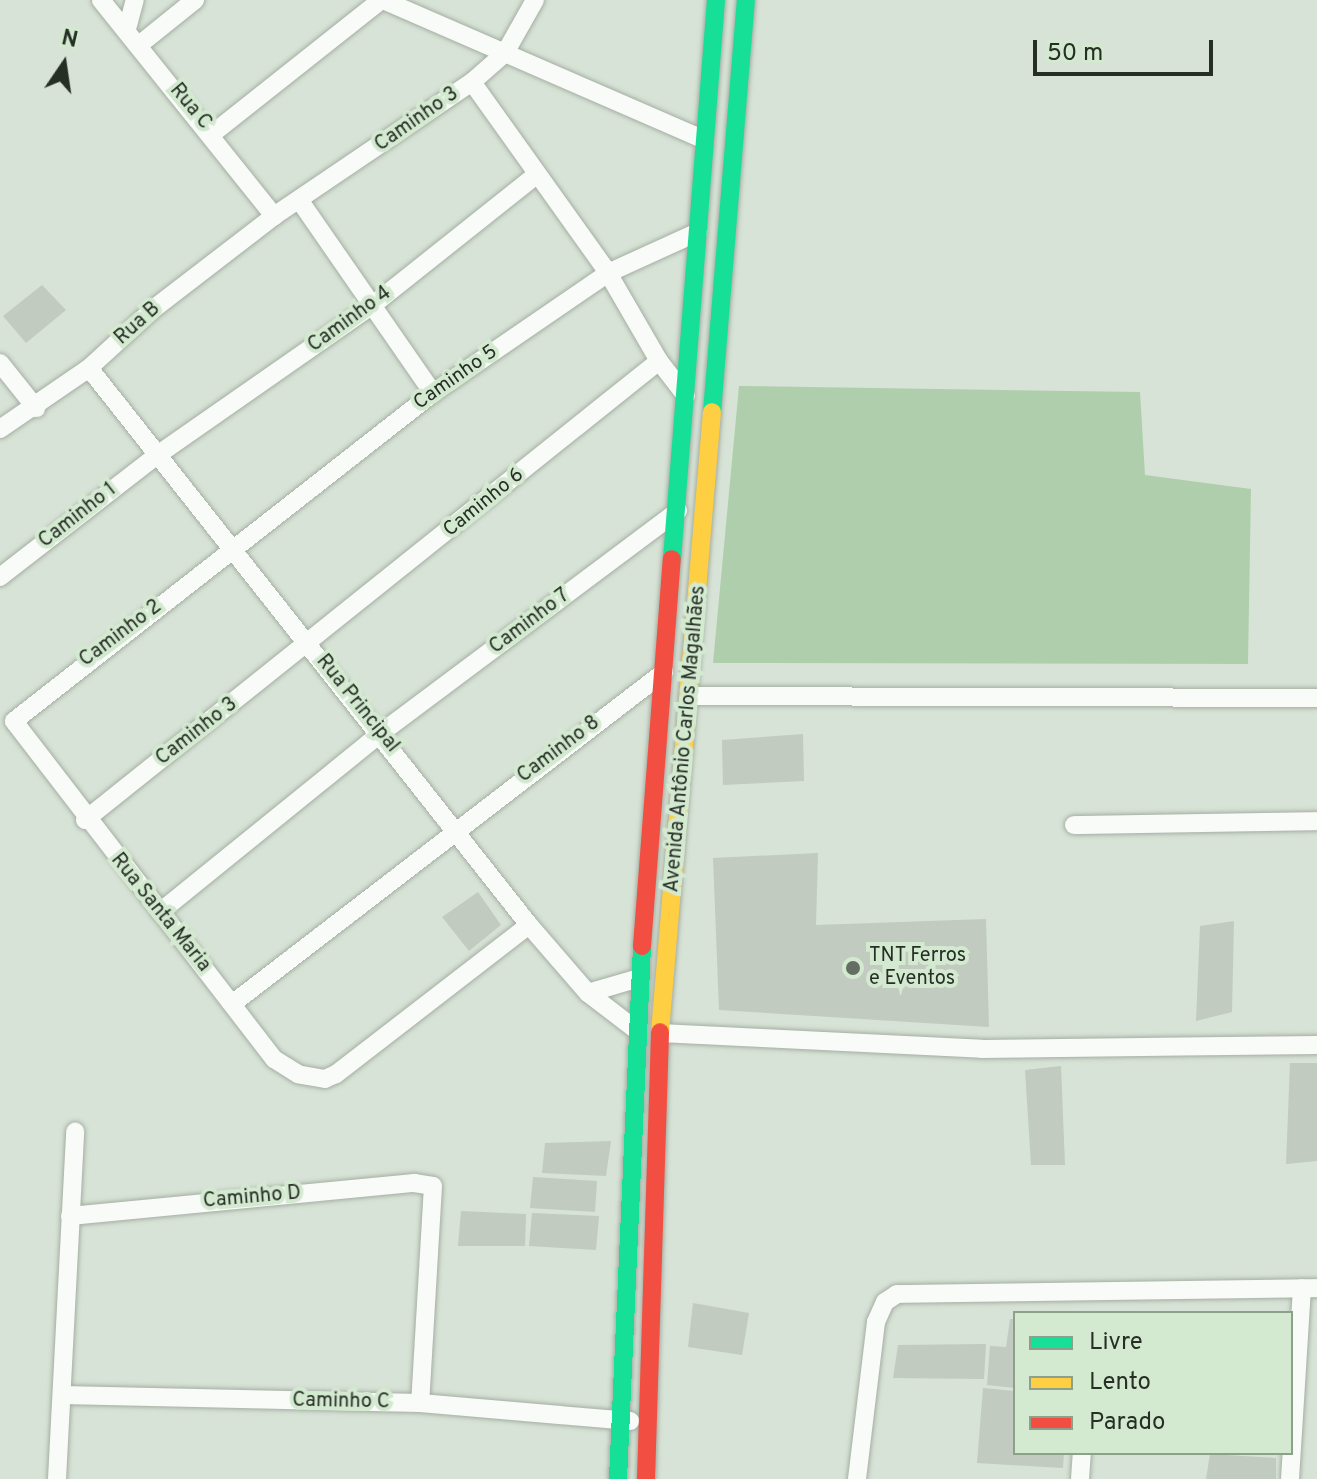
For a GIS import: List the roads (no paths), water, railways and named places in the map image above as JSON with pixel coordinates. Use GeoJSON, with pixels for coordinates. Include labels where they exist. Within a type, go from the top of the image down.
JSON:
{"type":"FeatureCollection","features":[{"type":"Feature","properties":{"kind":"main road","name":"Avenida Antônio Carlos Magalhães"},"geometry":{"type":"LineString","coordinates":[[618,1479],[639,978],[716,0]]}},
{"type":"Feature","properties":{"kind":"main road","name":"Avenida Antônio Carlos Magalhães"},"geometry":{"type":"LineString","coordinates":[[646,1479],[660,1033],[691,696],[746,0]]}},
{"type":"Feature","properties":{"kind":"main road"},"geometry":{"type":"LineString","coordinates":[[662,695],[691,696]]}},
{"type":"Feature","properties":{"kind":"main road"},"geometry":{"type":"LineString","coordinates":[[636,1030],[660,1033]]}},
{"type":"Feature","properties":{"kind":"street","name":"Rua C"},"geometry":{"type":"LineString","coordinates":[[101,0],[212,134],[274,216]]}},
{"type":"Feature","properties":{"kind":"street"},"geometry":{"type":"LineString","coordinates":[[127,29],[135,0]]}},
{"type":"Feature","properties":{"kind":"street"},"geometry":{"type":"LineString","coordinates":[[139,45],[195,0]]}},
{"type":"Feature","properties":{"kind":"street"},"geometry":{"type":"LineString","coordinates":[[212,134],[382,0],[705,140]]}},
{"type":"Feature","properties":{"kind":"street","name":"Caminho 3"},"geometry":{"type":"LineString","coordinates":[[274,216],[472,82],[505,53],[535,0]]}},
{"type":"Feature","properties":{"kind":"street"},"geometry":{"type":"LineString","coordinates":[[472,82],[608,273],[659,361],[686,396]]}},
{"type":"Feature","properties":{"kind":"street","name":"Caminho 4"},"geometry":{"type":"LineString","coordinates":[[156,456],[374,304],[536,175]]}},
{"type":"Feature","properties":{"kind":"street"},"geometry":{"type":"LineString","coordinates":[[300,201],[433,393]]}},
{"type":"Feature","properties":{"kind":"street","name":"Rua B"},"geometry":{"type":"LineString","coordinates":[[0,429],[36,408],[89,368],[152,310],[274,216]]}},
{"type":"Feature","properties":{"kind":"street","name":"Caminho 5"},"geometry":{"type":"LineString","coordinates":[[232,550],[433,393],[608,273],[698,232]]}},
{"type":"Feature","properties":{"kind":"street","name":"Caminho 6"},"geometry":{"type":"LineString","coordinates":[[309,645],[659,361]]}},
{"type":"Feature","properties":{"kind":"street"},"geometry":{"type":"LineString","coordinates":[[0,363],[36,408]]}},
{"type":"Feature","properties":{"kind":"street","name":"Rua Principal"},"geometry":{"type":"LineString","coordinates":[[89,368],[156,456],[457,829],[529,925],[588,993],[636,1030]]}},
{"type":"Feature","properties":{"kind":"street","name":"Caminho 1"},"geometry":{"type":"LineString","coordinates":[[0,577],[156,456]]}},
{"type":"Feature","properties":{"kind":"street","name":"Caminho 7"},"geometry":{"type":"LineString","coordinates":[[381,733],[678,511]]}},
{"type":"Feature","properties":{"kind":"street","name":"Caminho 2"},"geometry":{"type":"LineString","coordinates":[[14,721],[232,550]]}},
{"type":"Feature","properties":{"kind":"street","name":"Caminho 3"},"geometry":{"type":"LineString","coordinates":[[85,820],[309,645]]}},
{"type":"Feature","properties":{"kind":"street","name":"Caminho 8"},"geometry":{"type":"LineString","coordinates":[[457,829],[664,672]]}},
{"type":"Feature","properties":{"kind":"street"},"geometry":{"type":"LineString","coordinates":[[691,696],[1317,698]]}},
{"type":"Feature","properties":{"kind":"street","name":"Rua Santa Maria"},"geometry":{"type":"LineString","coordinates":[[14,721],[85,820],[274,1059],[298,1074],[325,1079],[529,925]]}},
{"type":"Feature","properties":{"kind":"street"},"geometry":{"type":"LineString","coordinates":[[160,912],[381,733]]}},
{"type":"Feature","properties":{"kind":"street"},"geometry":{"type":"LineString","coordinates":[[1074,825],[1317,821]]}},
{"type":"Feature","properties":{"kind":"street"},"geometry":{"type":"LineString","coordinates":[[232,1004],[457,829]]}},
{"type":"Feature","properties":{"kind":"street"},"geometry":{"type":"LineString","coordinates":[[588,993],[639,978]]}},
{"type":"Feature","properties":{"kind":"street"},"geometry":{"type":"LineString","coordinates":[[660,1033],[982,1049],[1317,1045]]}},
{"type":"Feature","properties":{"kind":"street"},"geometry":{"type":"LineString","coordinates":[[57,1479],[75,1131]]}},
{"type":"Feature","properties":{"kind":"street","name":"Caminho D"},"geometry":{"type":"LineString","coordinates":[[70,1216],[414,1183],[433,1186],[420,1403]]}},
{"type":"Feature","properties":{"kind":"street"},"geometry":{"type":"LineString","coordinates":[[857,1479],[876,1322],[885,1302],[897,1294],[1310,1288],[1293,1450]]}},
{"type":"Feature","properties":{"kind":"street"},"geometry":{"type":"LineString","coordinates":[[1095,1311],[1097,1293]]}},
{"type":"Feature","properties":{"kind":"street","name":"Caminho C"},"geometry":{"type":"LineString","coordinates":[[62,1395],[420,1403],[649,1422]]}},
{"type":"Feature","properties":{"kind":"street"},"geometry":{"type":"LineString","coordinates":[[1080,1479],[1082,1455]]}},
{"type":"Feature","properties":{"kind":"street"},"geometry":{"type":"LineString","coordinates":[[1290,1479],[1293,1455]]}},
{"type":"Feature","properties":{"kind":"place","name":"TNT Ferros e Eventos"},"geometry":{"type":"Point","coordinates":[853,968]}}]}
